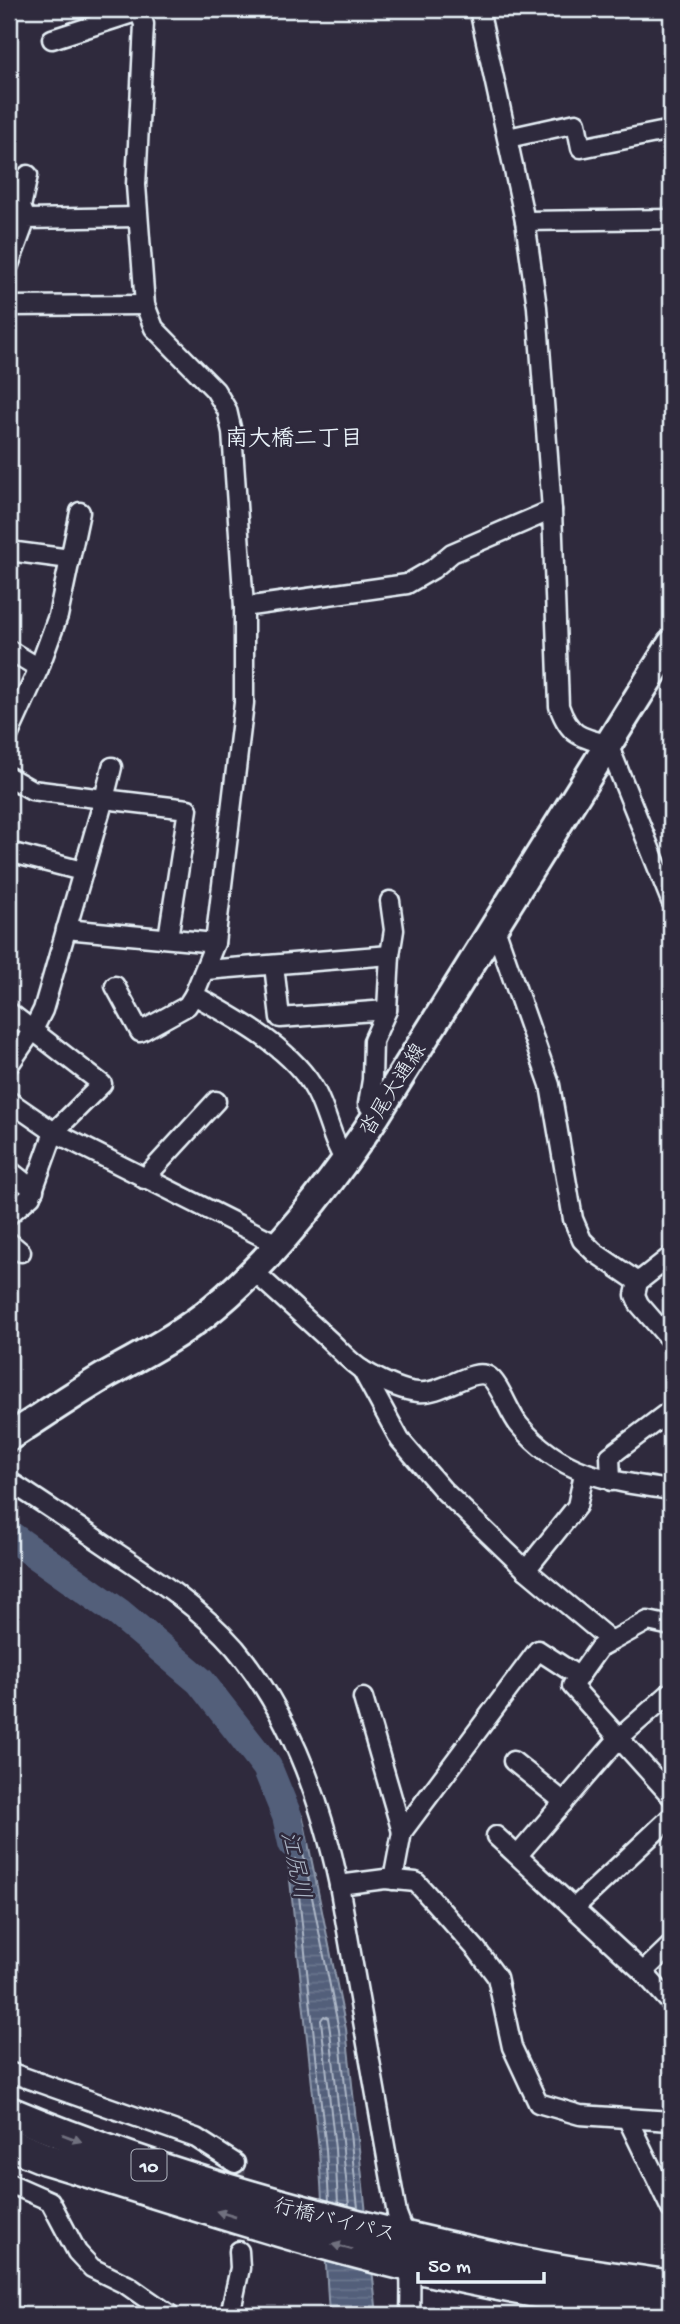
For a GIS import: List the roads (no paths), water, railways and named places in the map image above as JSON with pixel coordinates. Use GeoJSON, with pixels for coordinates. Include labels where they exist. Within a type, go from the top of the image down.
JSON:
{"type":"FeatureCollection","features":[{"type":"Feature","properties":{"kind":"highway","name":"行橋バイパス"},"geometry":{"type":"LineString","coordinates":[[9,2112],[77,2140],[270,2203],[292,2221]]}},
{"type":"Feature","properties":{"kind":"highway","name":"行橋バイパス"},"geometry":{"type":"LineString","coordinates":[[9,2144],[46,2159],[402,2249],[532,2292],[671,2315]]}},
{"type":"Feature","properties":{"kind":"highway","name":"行橋バイパス"},"geometry":{"type":"LineString","coordinates":[[402,2249],[536,2265],[671,2286]]}},
{"type":"Feature","properties":{"kind":"main road","name":"沓尾大通線"},"geometry":{"type":"LineString","coordinates":[[9,1437],[204,1316],[253,1270],[346,1161],[671,644]]}},
{"type":"Feature","properties":{"kind":"street"},"geometry":{"type":"LineString","coordinates":[[479,9],[525,221],[537,307],[552,510],[559,706],[564,722],[574,733],[608,744],[671,901]]}},
{"type":"Feature","properties":{"kind":"street"},"geometry":{"type":"LineString","coordinates":[[52,39],[139,10],[144,24],[136,185],[145,305],[154,328],[215,390],[227,410],[232,432],[244,607],[243,716],[215,943],[206,970],[187,1006],[141,1032],[115,986]]}},
{"type":"Feature","properties":{"kind":"street"},"geometry":{"type":"LineString","coordinates":[[508,138],[576,123],[581,148],[671,130]]}},
{"type":"Feature","properties":{"kind":"street"},"geometry":{"type":"LineString","coordinates":[[9,265],[26,219],[21,207],[28,175]]}},
{"type":"Feature","properties":{"kind":"street"},"geometry":{"type":"LineString","coordinates":[[26,219],[137,216]]}},
{"type":"Feature","properties":{"kind":"street"},"geometry":{"type":"LineString","coordinates":[[525,221],[671,219]]}},
{"type":"Feature","properties":{"kind":"street"},"geometry":{"type":"LineString","coordinates":[[9,306],[145,305]]}},
{"type":"Feature","properties":{"kind":"street"},"geometry":{"type":"LineString","coordinates":[[244,607],[407,584],[433,569],[452,553],[552,510]]}},
{"type":"Feature","properties":{"kind":"street"},"geometry":{"type":"LineString","coordinates":[[9,735],[39,668],[58,616],[80,512]]}},
{"type":"Feature","properties":{"kind":"street"},"geometry":{"type":"LineString","coordinates":[[9,551],[70,559]]}},
{"type":"Feature","properties":{"kind":"street"},"geometry":{"type":"LineString","coordinates":[[9,650],[39,668]]}},
{"type":"Feature","properties":{"kind":"street"},"geometry":{"type":"LineString","coordinates":[[9,1065],[43,1010],[112,767]]}},
{"type":"Feature","properties":{"kind":"street"},"geometry":{"type":"LineString","coordinates":[[9,777],[32,790],[188,809],[168,938]]}},
{"type":"Feature","properties":{"kind":"street"},"geometry":{"type":"LineString","coordinates":[[9,852],[82,871]]}},
{"type":"Feature","properties":{"kind":"street"},"geometry":{"type":"LineString","coordinates":[[376,1116],[368,1104],[373,1041],[387,1010],[394,930],[390,901]]}},
{"type":"Feature","properties":{"kind":"street"},"geometry":{"type":"LineString","coordinates":[[494,925],[550,1085],[573,1219],[582,1240],[594,1252],[638,1282]]}},
{"type":"Feature","properties":{"kind":"street"},"geometry":{"type":"LineString","coordinates":[[66,929],[215,943]]}},
{"type":"Feature","properties":{"kind":"street"},"geometry":{"type":"LineString","coordinates":[[206,970],[390,955]]}},
{"type":"Feature","properties":{"kind":"street"},"geometry":{"type":"LineString","coordinates":[[274,965],[280,1018],[387,1010]]}},
{"type":"Feature","properties":{"kind":"street"},"geometry":{"type":"LineString","coordinates":[[194,995],[237,1019],[282,1051],[294,1064],[315,1090],[337,1149],[346,1161]]}},
{"type":"Feature","properties":{"kind":"street"},"geometry":{"type":"LineString","coordinates":[[9,1012],[102,1084],[54,1132],[31,1196],[9,1215]]}},
{"type":"Feature","properties":{"kind":"street"},"geometry":{"type":"LineString","coordinates":[[9,1101],[54,1132],[276,1244]]}},
{"type":"Feature","properties":{"kind":"street"},"geometry":{"type":"LineString","coordinates":[[144,1179],[216,1101]]}},
{"type":"Feature","properties":{"kind":"street"},"geometry":{"type":"LineString","coordinates":[[9,1170],[34,1190]]}},
{"type":"Feature","properties":{"kind":"street"},"geometry":{"type":"LineString","coordinates":[[671,1256],[638,1282],[635,1295],[639,1304],[671,1341]]}},
{"type":"Feature","properties":{"kind":"street"},"geometry":{"type":"LineString","coordinates":[[253,1270],[362,1370],[400,1440],[443,1490],[526,1570],[611,1641]]}},
{"type":"Feature","properties":{"kind":"street"},"geometry":{"type":"LineString","coordinates":[[362,1370],[415,1392],[430,1393],[478,1373],[488,1375],[494,1381],[508,1409],[531,1439],[555,1457],[584,1474],[671,1490]]}},
{"type":"Feature","properties":{"kind":"street"},"geometry":{"type":"LineString","coordinates":[[611,1481],[610,1456],[671,1410]]}},
{"type":"Feature","properties":{"kind":"street"},"geometry":{"type":"LineString","coordinates":[[526,1570],[578,1506],[584,1474]]}},
{"type":"Feature","properties":{"kind":"street"},"geometry":{"type":"LineString","coordinates":[[9,1480],[170,1588],[256,1675],[292,1740],[328,1833],[339,1885],[397,2214],[410,2315]]}},
{"type":"Feature","properties":{"kind":"street"},"geometry":{"type":"LineString","coordinates":[[671,1626],[648,1621],[599,1648],[572,1686],[671,1796]]}},
{"type":"Feature","properties":{"kind":"street"},"geometry":{"type":"LineString","coordinates":[[393,1880],[402,1832],[538,1650],[578,1676]]}},
{"type":"Feature","properties":{"kind":"street"},"geometry":{"type":"LineString","coordinates":[[518,1855],[618,1738],[671,1692]]}},
{"type":"Feature","properties":{"kind":"street"},"geometry":{"type":"LineString","coordinates":[[363,1698],[402,1832]]}},
{"type":"Feature","properties":{"kind":"street"},"geometry":{"type":"LineString","coordinates":[[513,1761],[564,1802]]}},
{"type":"Feature","properties":{"kind":"street"},"geometry":{"type":"LineString","coordinates":[[574,1908],[671,1817]]}},
{"type":"Feature","properties":{"kind":"street"},"geometry":{"type":"LineString","coordinates":[[496,1836],[643,1972],[671,2003]]}},
{"type":"Feature","properties":{"kind":"street"},"geometry":{"type":"LineString","coordinates":[[339,1885],[393,1880],[416,1882],[477,1950],[497,1977],[512,2047],[538,2103],[580,2115],[671,2121]]}},
{"type":"Feature","properties":{"kind":"street"},"geometry":{"type":"LineString","coordinates":[[643,1972],[671,1945]]}},
{"type":"Feature","properties":{"kind":"street"},"geometry":{"type":"LineString","coordinates":[[9,2072],[196,2138],[235,2163]]}},
{"type":"Feature","properties":{"kind":"street"},"geometry":{"type":"LineString","coordinates":[[628,2120],[671,2209]]}},
{"type":"Feature","properties":{"kind":"street"},"geometry":{"type":"LineString","coordinates":[[9,2183],[50,2201],[77,2252],[92,2268],[127,2285],[170,2315]]}},
{"type":"Feature","properties":{"kind":"street"},"geometry":{"type":"LineString","coordinates":[[230,2315],[240,2268],[239,2251]]}},
{"type":"Feature","properties":{"kind":"water"},"geometry":{"type":"Polygon","coordinates":[[[278,1768],[303,1818],[346,2029],[377,2315],[329,2315],[319,2150],[278,1768]]]}},
{"type":"Feature","properties":{"kind":"waterway","name":"江尻川"},"geometry":{"type":"LineString","coordinates":[[9,1535],[119,1613],[200,1681],[267,1767],[287,1816],[293,1843]]}},
{"type":"Feature","properties":{"kind":"tunnel"},"geometry":{"type":"LineString","coordinates":[[235,2163],[239,2251]]}},
{"type":"Feature","properties":{"kind":"district","name":"南大橋二丁目"},"geometry":{"type":"Point","coordinates":[294,437]}}]}
